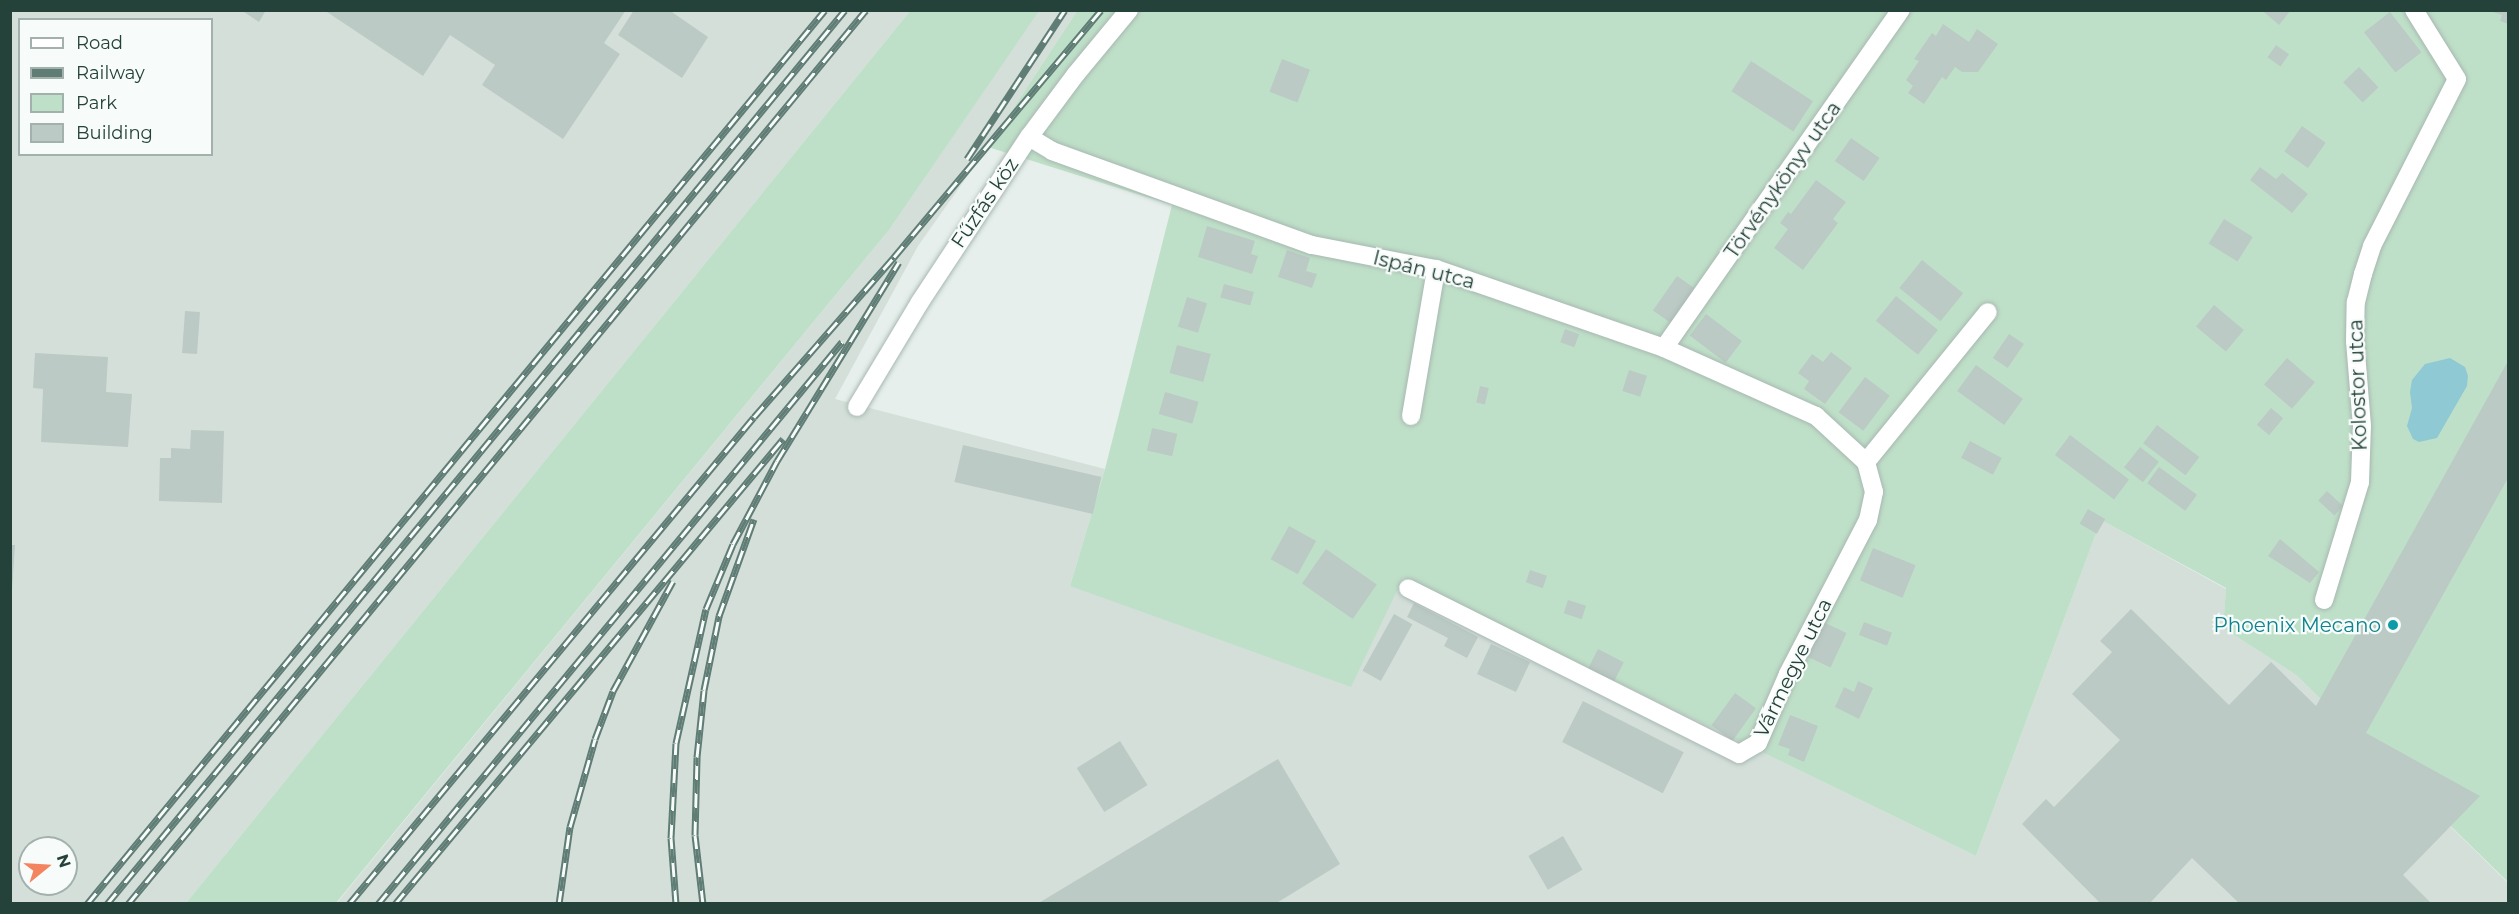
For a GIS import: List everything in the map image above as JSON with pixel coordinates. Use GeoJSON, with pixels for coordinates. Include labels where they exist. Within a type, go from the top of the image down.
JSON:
{"type":"FeatureCollection","features":[{"type":"Feature","properties":{"kind":"street","name":"Fűzfás köz"},"geometry":{"type":"LineString","coordinates":[[857,407],[920,302],[1029,137],[1076,74],[1129,10]]}},
{"type":"Feature","properties":{"kind":"street","name":"Törvénykönyv utca"},"geometry":{"type":"LineString","coordinates":[[1664,348],[1900,10]]}},
{"type":"Feature","properties":{"kind":"street","name":"Kolostor utca"},"geometry":{"type":"LineString","coordinates":[[2324,600],[2360,482],[2362,426],[2355,341],[2356,302],[2363,274],[2372,246],[2457,79],[2414,10]]}},
{"type":"Feature","properties":{"kind":"street","name":"Ispán utca"},"geometry":{"type":"LineString","coordinates":[[1029,137],[1052,151],[1312,245],[1436,268],[1664,348],[1816,416],[1866,462]]}},
{"type":"Feature","properties":{"kind":"street"},"geometry":{"type":"LineString","coordinates":[[1411,416],[1436,268]]}},
{"type":"Feature","properties":{"kind":"street"},"geometry":{"type":"LineString","coordinates":[[1866,462],[1989,312]]}},
{"type":"Feature","properties":{"kind":"street","name":"Vármegye utca"},"geometry":{"type":"LineString","coordinates":[[1408,588],[1739,754],[1758,743],[1788,674],[1868,520],[1874,492],[1866,462]]}},
{"type":"Feature","properties":{"kind":"shaded area"},"geometry":{"type":"Polygon","coordinates":[[[1039,10],[1077,11],[988,147],[918,246],[835,399],[1105,469],[1070,586],[1403,578],[1976,856],[2101,520],[2226,589],[2223,628],[2296,675],[2508,883],[2508,904],[336,904],[889,230],[1039,10]]]}},
{"type":"Feature","properties":{"kind":"shaded area"},"geometry":{"type":"Polygon","coordinates":[[[10,11],[910,11],[186,903],[11,903],[10,11]]]}},
{"type":"Feature","properties":{"kind":"green space"},"geometry":{"type":"Polygon","coordinates":[[[910,11],[1039,11],[889,230],[336,903],[186,903],[910,11]]]}},
{"type":"Feature","properties":{"kind":"green space"},"geometry":{"type":"Polygon","coordinates":[[[1077,11],[2508,11],[2508,882],[2296,675],[2223,628],[2226,588],[2101,520],[1976,856],[1403,578],[1351,687],[1070,586],[1105,469],[1172,205],[988,147],[1077,11]]]}},
{"type":"Feature","properties":{"kind":"water"},"geometry":{"type":"Polygon","coordinates":[[[2450,358],[2465,367],[2468,376],[2467,386],[2437,438],[2419,442],[2413,439],[2407,426],[2412,408],[2410,392],[2412,380],[2425,364],[2450,358]]]}},
{"type":"Feature","properties":{"kind":"building"},"geometry":{"type":"Polygon","coordinates":[[[241,10],[266,10],[259,22],[241,10]]]}},
{"type":"Feature","properties":{"kind":"building"},"geometry":{"type":"Polygon","coordinates":[[[324,10],[626,10],[604,43],[620,54],[563,139],[482,85],[495,65],[450,35],[423,76],[324,10]]]}},
{"type":"Feature","properties":{"kind":"building"},"geometry":{"type":"Polygon","coordinates":[[[634,10],[669,10],[708,37],[682,78],[618,35],[634,10]]]}},
{"type":"Feature","properties":{"kind":"building"},"geometry":{"type":"Polygon","coordinates":[[[2266,10],[2291,10],[2279,25],[2264,12],[2266,10]]]}},
{"type":"Feature","properties":{"kind":"building"},"geometry":{"type":"Polygon","coordinates":[[[2508,10],[2508,24],[2500,21],[2502,15],[2490,11],[2508,10]]]}},
{"type":"Feature","properties":{"kind":"building"},"geometry":{"type":"Polygon","coordinates":[[[2390,12],[2421,52],[2395,73],[2364,32],[2390,12]]]}},
{"type":"Feature","properties":{"kind":"building"},"geometry":{"type":"Polygon","coordinates":[[[1943,24],[1969,42],[1977,29],[1998,44],[1978,72],[1962,72],[1955,67],[1946,80],[1942,77],[1924,104],[1908,93],[1913,86],[1906,80],[1919,61],[1914,59],[1932,33],[1936,36],[1943,24]]]}},
{"type":"Feature","properties":{"kind":"building"},"geometry":{"type":"Polygon","coordinates":[[[2276,45],[2289,54],[2281,66],[2267,57],[2276,45]]]}},
{"type":"Feature","properties":{"kind":"building"},"geometry":{"type":"Polygon","coordinates":[[[1282,59],[1310,70],[1297,102],[1269,92],[1282,59]]]}},
{"type":"Feature","properties":{"kind":"building"},"geometry":{"type":"Polygon","coordinates":[[[1751,61],[1813,101],[1793,131],[1731,91],[1751,61]]]}},
{"type":"Feature","properties":{"kind":"building"},"geometry":{"type":"Polygon","coordinates":[[[2359,67],[2378,87],[2363,102],[2343,82],[2359,67]]]}},
{"type":"Feature","properties":{"kind":"building"},"geometry":{"type":"Polygon","coordinates":[[[2302,126],[2326,143],[2308,168],[2284,151],[2302,126]]]}},
{"type":"Feature","properties":{"kind":"building"},"geometry":{"type":"Polygon","coordinates":[[[1851,138],[1880,158],[1864,181],[1835,161],[1851,138]]]}},
{"type":"Feature","properties":{"kind":"building"},"geometry":{"type":"Polygon","coordinates":[[[2260,167],[2276,179],[2282,173],[2308,194],[2292,213],[2250,180],[2260,167]]]}},
{"type":"Feature","properties":{"kind":"building"},"geometry":{"type":"Polygon","coordinates":[[[1816,180],[1846,202],[1833,219],[1838,223],[1803,270],[1774,248],[1788,229],[1780,223],[1788,212],[1791,214],[1816,180]]]}},
{"type":"Feature","properties":{"kind":"building"},"geometry":{"type":"Polygon","coordinates":[[[2224,219],[2253,237],[2237,262],[2209,244],[2224,219]]]}},
{"type":"Feature","properties":{"kind":"building"},"geometry":{"type":"Polygon","coordinates":[[[1207,226],[1255,241],[1251,254],[1258,256],[1252,274],[1198,257],[1207,226]]]}},
{"type":"Feature","properties":{"kind":"building"},"geometry":{"type":"Polygon","coordinates":[[[1287,250],[1310,258],[1306,271],[1317,274],[1312,288],[1278,277],[1287,250]]]}},
{"type":"Feature","properties":{"kind":"building"},"geometry":{"type":"Polygon","coordinates":[[[1922,260],[1963,293],[1941,321],[1899,288],[1922,260]]]}},
{"type":"Feature","properties":{"kind":"building"},"geometry":{"type":"Polygon","coordinates":[[[1677,276],[1697,290],[1673,324],[1653,310],[1677,276]]]}},
{"type":"Feature","properties":{"kind":"building"},"geometry":{"type":"Polygon","coordinates":[[[1224,284],[1254,292],[1250,306],[1220,298],[1224,284]]]}},
{"type":"Feature","properties":{"kind":"building"},"geometry":{"type":"Polygon","coordinates":[[[1896,296],[1938,330],[1918,355],[1876,321],[1896,296]]]}},
{"type":"Feature","properties":{"kind":"building"},"geometry":{"type":"Polygon","coordinates":[[[1187,297],[1207,303],[1198,333],[1178,327],[1187,297]]]}},
{"type":"Feature","properties":{"kind":"building"},"geometry":{"type":"Polygon","coordinates":[[[2214,305],[2244,330],[2226,352],[2196,326],[2214,305]]]}},
{"type":"Feature","properties":{"kind":"building"},"geometry":{"type":"Polygon","coordinates":[[[185,311],[200,312],[197,354],[182,353],[185,311]]]}},
{"type":"Feature","properties":{"kind":"building"},"geometry":{"type":"Polygon","coordinates":[[[1706,314],[1742,341],[1726,363],[1690,336],[1706,314]]]}},
{"type":"Feature","properties":{"kind":"building"},"geometry":{"type":"Polygon","coordinates":[[[1565,329],[1579,334],[1574,347],[1560,342],[1565,329]]]}},
{"type":"Feature","properties":{"kind":"building"},"geometry":{"type":"Polygon","coordinates":[[[2009,334],[2024,344],[2008,368],[1993,358],[2009,334]]]}},
{"type":"Feature","properties":{"kind":"building"},"geometry":{"type":"Polygon","coordinates":[[[1177,345],[1211,354],[1203,382],[1169,373],[1177,345]]]}},
{"type":"Feature","properties":{"kind":"building"},"geometry":{"type":"Polygon","coordinates":[[[1831,352],[1852,368],[1825,404],[1804,389],[1809,381],[1798,373],[1812,354],[1823,362],[1831,352]]]}},
{"type":"Feature","properties":{"kind":"building"},"geometry":{"type":"Polygon","coordinates":[[[35,353],[108,357],[106,392],[132,394],[128,447],[41,442],[43,389],[33,388],[35,353]]]}},
{"type":"Feature","properties":{"kind":"building"},"geometry":{"type":"Polygon","coordinates":[[[2287,358],[2315,382],[2292,409],[2264,384],[2287,358]]]}},
{"type":"Feature","properties":{"kind":"building","name":"Phoenix Mecano"},"geometry":{"type":"Polygon","coordinates":[[[2508,361],[2508,478],[2366,733],[2480,796],[2403,875],[2432,904],[2240,904],[2192,858],[2149,904],[2101,904],[2022,824],[2046,799],[2054,807],[2120,740],[2072,694],[2112,652],[2100,641],[2131,609],[2229,705],[2271,662],[2316,706],[2508,361]]]}},
{"type":"Feature","properties":{"kind":"building"},"geometry":{"type":"Polygon","coordinates":[[[1976,365],[2023,399],[2004,425],[1957,391],[1976,365]]]}},
{"type":"Feature","properties":{"kind":"building"},"geometry":{"type":"Polygon","coordinates":[[[1629,370],[1647,376],[1640,397],[1622,391],[1629,370]]]}},
{"type":"Feature","properties":{"kind":"building"},"geometry":{"type":"Polygon","coordinates":[[[1865,377],[1890,396],[1863,431],[1839,412],[1865,377]]]}},
{"type":"Feature","properties":{"kind":"building"},"geometry":{"type":"Polygon","coordinates":[[[1480,386],[1489,388],[1485,405],[1476,403],[1480,386]]]}},
{"type":"Feature","properties":{"kind":"building"},"geometry":{"type":"Polygon","coordinates":[[[1165,392],[1199,402],[1192,424],[1159,414],[1165,392]]]}},
{"type":"Feature","properties":{"kind":"building"},"geometry":{"type":"Polygon","coordinates":[[[2271,408],[2283,418],[2269,435],[2257,425],[2271,408]]]}},
{"type":"Feature","properties":{"kind":"building"},"geometry":{"type":"Polygon","coordinates":[[[2157,425],[2199,457],[2185,475],[2143,443],[2157,425]]]}},
{"type":"Feature","properties":{"kind":"building"},"geometry":{"type":"Polygon","coordinates":[[[1152,428],[1177,434],[1172,456],[1147,450],[1152,428]]]}},
{"type":"Feature","properties":{"kind":"building"},"geometry":{"type":"Polygon","coordinates":[[[191,430],[224,431],[222,503],[159,501],[160,458],[171,458],[171,448],[190,449],[191,430]]]}},
{"type":"Feature","properties":{"kind":"building"},"geometry":{"type":"Polygon","coordinates":[[[2070,435],[2129,480],[2114,500],[2055,455],[2070,435]]]}},
{"type":"Feature","properties":{"kind":"building"},"geometry":{"type":"Polygon","coordinates":[[[1970,441],[2002,458],[1993,475],[1961,458],[1970,441]]]}},
{"type":"Feature","properties":{"kind":"building"},"geometry":{"type":"Polygon","coordinates":[[[963,445],[1101,477],[1093,514],[954,482],[963,445]]]}},
{"type":"Feature","properties":{"kind":"building"},"geometry":{"type":"Polygon","coordinates":[[[2140,447],[2159,462],[2143,482],[2124,467],[2140,447]]]}},
{"type":"Feature","properties":{"kind":"building"},"geometry":{"type":"Polygon","coordinates":[[[2159,467],[2197,495],[2185,511],[2147,483],[2159,467]]]}},
{"type":"Feature","properties":{"kind":"building"},"geometry":{"type":"Polygon","coordinates":[[[2327,491],[2343,506],[2334,516],[2318,501],[2327,491]]]}},
{"type":"Feature","properties":{"kind":"building"},"geometry":{"type":"Polygon","coordinates":[[[2088,509],[2105,519],[2097,534],[2080,524],[2088,509]]]}},
{"type":"Feature","properties":{"kind":"building"},"geometry":{"type":"Polygon","coordinates":[[[1289,526],[1316,541],[1298,574],[1271,559],[1289,526]]]}},
{"type":"Feature","properties":{"kind":"building"},"geometry":{"type":"Polygon","coordinates":[[[2280,539],[2319,572],[2310,583],[2268,556],[2280,539]]]}},
{"type":"Feature","properties":{"kind":"building"},"geometry":{"type":"Polygon","coordinates":[[[10,545],[15,545],[12,590],[10,590],[10,545]]]}},
{"type":"Feature","properties":{"kind":"building"},"geometry":{"type":"Polygon","coordinates":[[[1873,548],[1916,565],[1903,598],[1860,580],[1873,548]]]}},
{"type":"Feature","properties":{"kind":"building"},"geometry":{"type":"Polygon","coordinates":[[[1326,549],[1377,585],[1353,619],[1302,583],[1326,549]]]}},
{"type":"Feature","properties":{"kind":"building"},"geometry":{"type":"Polygon","coordinates":[[[1530,570],[1547,576],[1543,588],[1526,582],[1530,570]]]}},
{"type":"Feature","properties":{"kind":"building"},"geometry":{"type":"Polygon","coordinates":[[[1568,600],[1586,606],[1582,619],[1564,613],[1568,600]]]}},
{"type":"Feature","properties":{"kind":"building"},"geometry":{"type":"Polygon","coordinates":[[[1414,603],[1478,637],[1467,658],[1444,646],[1448,638],[1407,617],[1414,603]]]}},
{"type":"Feature","properties":{"kind":"building"},"geometry":{"type":"Polygon","coordinates":[[[1394,614],[1412,624],[1381,681],[1362,671],[1394,614]]]}},
{"type":"Feature","properties":{"kind":"building"},"geometry":{"type":"Polygon","coordinates":[[[1823,622],[1847,633],[1831,667],[1807,656],[1823,622]]]}},
{"type":"Feature","properties":{"kind":"building"},"geometry":{"type":"Polygon","coordinates":[[[1864,622],[1892,633],[1887,646],[1859,635],[1864,622]]]}},
{"type":"Feature","properties":{"kind":"building"},"geometry":{"type":"Polygon","coordinates":[[[1491,644],[1530,662],[1516,692],[1477,674],[1491,644]]]}},
{"type":"Feature","properties":{"kind":"building"},"geometry":{"type":"Polygon","coordinates":[[[1598,649],[1624,662],[1612,684],[1587,671],[1598,649]]]}},
{"type":"Feature","properties":{"kind":"building"},"geometry":{"type":"Polygon","coordinates":[[[1858,681],[1873,688],[1859,719],[1835,707],[1844,687],[1854,692],[1858,681]]]}},
{"type":"Feature","properties":{"kind":"building"},"geometry":{"type":"Polygon","coordinates":[[[1735,693],[1756,708],[1733,741],[1711,725],[1735,693]]]}},
{"type":"Feature","properties":{"kind":"building"},"geometry":{"type":"Polygon","coordinates":[[[1583,701],[1684,752],[1663,793],[1562,742],[1583,701]]]}},
{"type":"Feature","properties":{"kind":"building"},"geometry":{"type":"Polygon","coordinates":[[[1790,715],[1818,726],[1804,762],[1788,755],[1790,749],[1778,745],[1790,715]]]}},
{"type":"Feature","properties":{"kind":"building"},"geometry":{"type":"Polygon","coordinates":[[[1120,741],[1148,785],[1104,812],[1077,768],[1120,741]]]}},
{"type":"Feature","properties":{"kind":"building"},"geometry":{"type":"Polygon","coordinates":[[[1278,759],[1340,864],[1275,904],[1037,904],[1278,759]]]}},
{"type":"Feature","properties":{"kind":"building"},"geometry":{"type":"Polygon","coordinates":[[[1563,836],[1582,870],[1548,890],[1528,856],[1563,836]]]}},
{"type":"Feature","properties":{"kind":"railway"},"geometry":{"type":"LineString","coordinates":[[87,904],[825,10]]}},
{"type":"Feature","properties":{"kind":"railway"},"geometry":{"type":"LineString","coordinates":[[107,904],[845,10]]}},
{"type":"Feature","properties":{"kind":"railway"},"geometry":{"type":"LineString","coordinates":[[128,904],[866,10]]}},
{"type":"Feature","properties":{"kind":"railway"},"geometry":{"type":"LineString","coordinates":[[967,159],[1065,10]]}},
{"type":"Feature","properties":{"kind":"railway"},"geometry":{"type":"LineString","coordinates":[[349,904],[754,417],[894,257],[1101,10]]}},
{"type":"Feature","properties":{"kind":"railway"},"geometry":{"type":"LineString","coordinates":[[676,904],[671,838],[676,743],[706,609],[733,544],[777,461],[899,262]]}},
{"type":"Feature","properties":{"kind":"railway"},"geometry":{"type":"LineString","coordinates":[[378,904],[842,342]]}},
{"type":"Feature","properties":{"kind":"railway"},"geometry":{"type":"LineString","coordinates":[[395,904],[783,439]]}},
{"type":"Feature","properties":{"kind":"railway"},"geometry":{"type":"LineString","coordinates":[[703,904],[695,835],[697,757],[704,690],[719,616],[754,519]]}},
{"type":"Feature","properties":{"kind":"railway"},"geometry":{"type":"LineString","coordinates":[[559,904],[570,827],[595,739],[613,691],[673,581]]}},
{"type":"Feature","properties":{"kind":"place","name":"Phoenix Mecano"},"geometry":{"type":"Point","coordinates":[2393,625]}}]}
